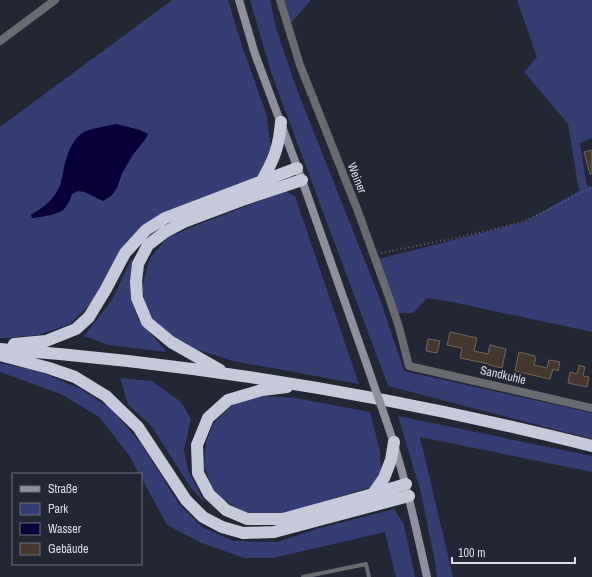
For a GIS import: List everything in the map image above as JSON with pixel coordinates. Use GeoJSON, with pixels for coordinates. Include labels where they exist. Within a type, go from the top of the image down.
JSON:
{"type":"FeatureCollection","features":[{"type":"Feature","properties":{"kind":"highway"},"geometry":{"type":"LineString","coordinates":[[261,182],[270,167],[276,151],[281,122]]}},
{"type":"Feature","properties":{"kind":"highway"},"geometry":{"type":"LineString","coordinates":[[0,345],[46,341],[76,329],[90,316],[106,290],[125,253],[146,230],[165,218],[297,168]]}},
{"type":"Feature","properties":{"kind":"highway"},"geometry":{"type":"LineString","coordinates":[[226,374],[171,342],[148,322],[137,298],[136,282],[138,264],[148,245],[165,232],[184,222],[245,199],[302,180]]}},
{"type":"Feature","properties":{"kind":"highway"},"geometry":{"type":"LineString","coordinates":[[0,349],[114,359],[301,386],[419,407],[592,446]]}},
{"type":"Feature","properties":{"kind":"highway"},"geometry":{"type":"LineString","coordinates":[[0,355],[49,368],[75,377],[106,396],[138,426],[186,500],[203,517],[222,527],[243,533],[274,532],[407,490]]}},
{"type":"Feature","properties":{"kind":"highway"},"geometry":{"type":"LineString","coordinates":[[301,386],[262,390],[228,400],[208,418],[197,445],[198,473],[209,494],[226,510],[247,519],[283,519],[373,494],[407,490]]}},
{"type":"Feature","properties":{"kind":"highway"},"geometry":{"type":"LineString","coordinates":[[373,494],[384,478],[394,442]]}},
{"type":"Feature","properties":{"kind":"main road"},"geometry":{"type":"LineString","coordinates":[[239,0],[255,54],[302,180],[394,442],[407,490],[427,577]]}},
{"type":"Feature","properties":{"kind":"street"},"geometry":{"type":"LineString","coordinates":[[0,41],[55,0]]}},
{"type":"Feature","properties":{"kind":"street","name":"Weiner"},"geometry":{"type":"LineString","coordinates":[[280,0],[300,65],[359,214],[399,326],[409,366]]}},
{"type":"Feature","properties":{"kind":"street","name":"Sandkuhle"},"geometry":{"type":"LineString","coordinates":[[409,366],[592,408]]}},
{"type":"Feature","properties":{"kind":"lane"},"geometry":{"type":"LineString","coordinates":[[303,577],[366,564],[369,577]]}},
{"type":"Feature","properties":{"kind":"path"},"geometry":{"type":"LineString","coordinates":[[373,255],[456,238],[514,224],[552,208],[592,187]]}},
{"type":"Feature","properties":{"kind":"green space"},"geometry":{"type":"Polygon","coordinates":[[[172,0],[228,0],[242,46],[266,113],[272,152],[267,168],[255,178],[165,212],[143,226],[97,297],[70,324],[39,335],[0,338],[0,127],[172,0]],[[129,128],[69,152],[60,187],[54,197],[45,206],[31,215],[69,203],[72,194],[78,191],[85,192],[103,201],[117,188],[122,173],[132,156],[146,138],[141,130],[129,128]]]}},
{"type":"Feature","properties":{"kind":"green space"},"geometry":{"type":"Polygon","coordinates":[[[250,0],[270,0],[276,28],[296,87],[380,299],[404,371],[592,413],[592,439],[388,386],[272,75],[250,0]]]}},
{"type":"Feature","properties":{"kind":"green space"},"geometry":{"type":"Polygon","coordinates":[[[284,0],[311,0],[291,23],[284,0]]]}},
{"type":"Feature","properties":{"kind":"green space"},"geometry":{"type":"Polygon","coordinates":[[[517,0],[592,0],[592,138],[580,143],[587,186],[592,187],[592,332],[427,298],[413,313],[398,313],[379,259],[524,222],[579,191],[568,124],[524,72],[537,57],[517,0]]]}},
{"type":"Feature","properties":{"kind":"green space"},"geometry":{"type":"Polygon","coordinates":[[[285,191],[295,196],[359,384],[233,361],[189,347],[173,339],[147,316],[142,286],[150,258],[167,238],[285,191]]]}},
{"type":"Feature","properties":{"kind":"green space"},"geometry":{"type":"Polygon","coordinates":[[[132,258],[130,295],[138,319],[167,352],[108,345],[84,336],[112,300],[132,258]]]}},
{"type":"Feature","properties":{"kind":"green space"},"geometry":{"type":"Polygon","coordinates":[[[0,363],[38,371],[79,388],[112,409],[142,445],[179,504],[202,527],[234,541],[277,542],[320,528],[394,509],[404,524],[415,577],[396,577],[385,532],[273,558],[244,558],[202,543],[167,525],[142,479],[142,473],[138,473],[129,455],[99,417],[61,394],[0,372],[0,363]]]}},
{"type":"Feature","properties":{"kind":"green space"},"geometry":{"type":"Polygon","coordinates":[[[120,378],[152,381],[181,402],[191,419],[184,450],[188,470],[205,503],[191,488],[152,427],[128,404],[120,378]]]}},
{"type":"Feature","properties":{"kind":"green space"},"geometry":{"type":"Polygon","coordinates":[[[265,396],[295,398],[370,412],[380,451],[381,471],[371,487],[279,515],[250,515],[223,500],[211,486],[204,465],[206,442],[213,424],[230,407],[247,398],[265,396]]]}},
{"type":"Feature","properties":{"kind":"green space"},"geometry":{"type":"Polygon","coordinates":[[[398,416],[592,456],[592,472],[420,437],[453,577],[437,577],[421,493],[398,416]]]}},
{"type":"Feature","properties":{"kind":"water"},"geometry":{"type":"Polygon","coordinates":[[[116,124],[148,134],[132,156],[122,173],[117,188],[111,196],[103,201],[85,192],[78,191],[72,194],[67,206],[62,211],[32,218],[31,215],[40,210],[54,196],[59,188],[70,149],[76,138],[86,131],[116,124]]]}},
{"type":"Feature","properties":{"kind":"building"},"geometry":{"type":"Polygon","coordinates":[[[592,150],[592,174],[590,174],[584,152],[592,150]]]}},
{"type":"Feature","properties":{"kind":"building"},"geometry":{"type":"Polygon","coordinates":[[[450,332],[477,338],[474,351],[488,354],[490,345],[506,349],[502,368],[460,358],[462,348],[447,345],[450,332]]]}},
{"type":"Feature","properties":{"kind":"building"},"geometry":{"type":"Polygon","coordinates":[[[428,339],[440,341],[437,353],[426,351],[428,339]]]}},
{"type":"Feature","properties":{"kind":"building"},"geometry":{"type":"Polygon","coordinates":[[[519,352],[535,356],[536,358],[534,365],[547,368],[549,360],[560,362],[558,371],[553,369],[550,379],[515,371],[519,352]]]}},
{"type":"Feature","properties":{"kind":"building"},"geometry":{"type":"Polygon","coordinates":[[[579,365],[585,367],[583,376],[589,377],[587,387],[568,383],[570,372],[577,374],[579,365]]]}}]}
